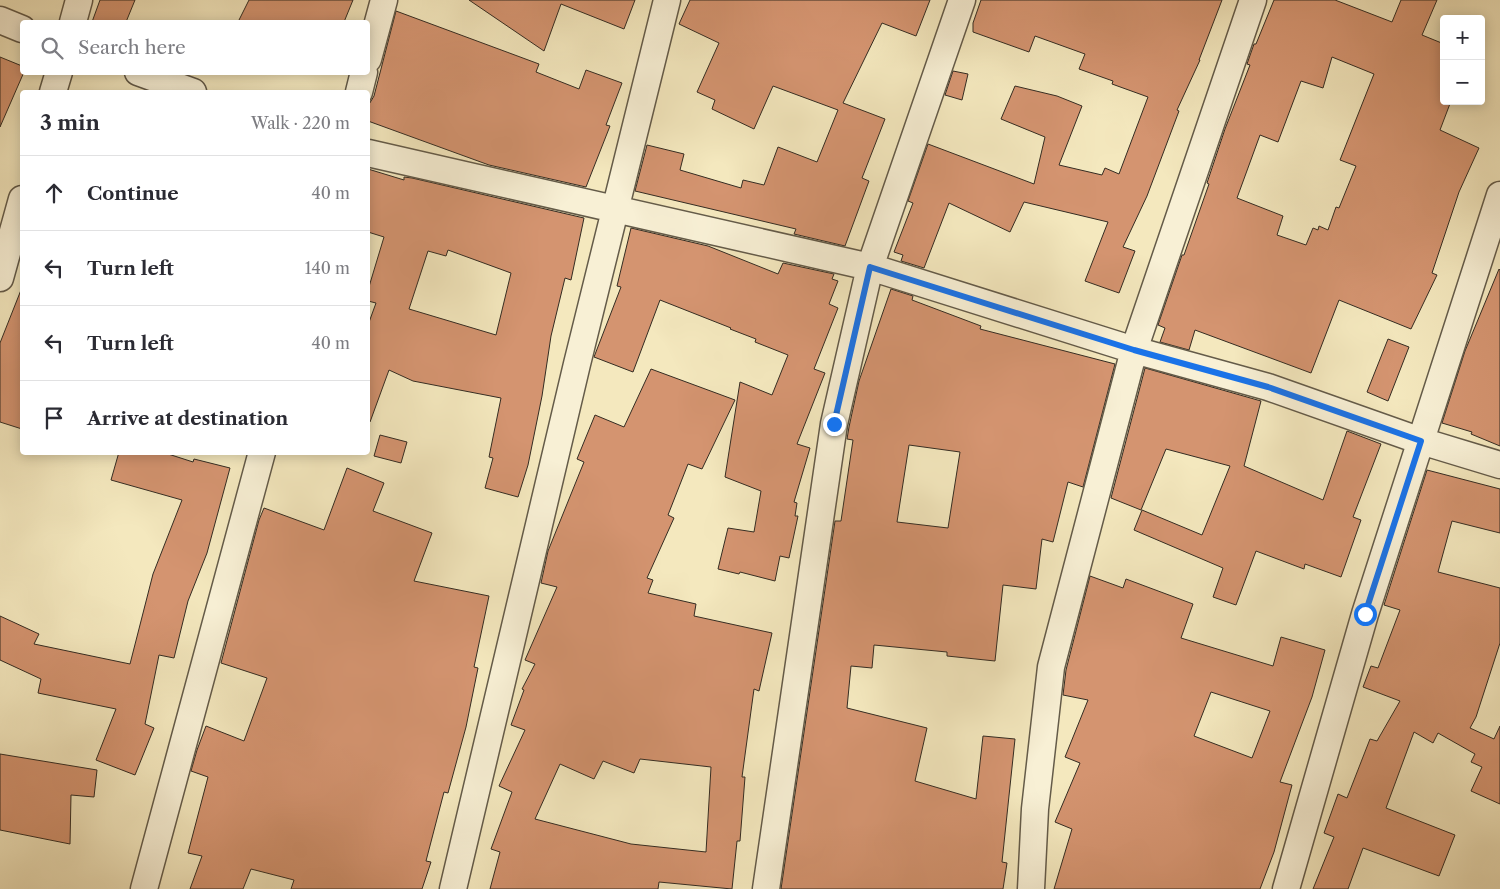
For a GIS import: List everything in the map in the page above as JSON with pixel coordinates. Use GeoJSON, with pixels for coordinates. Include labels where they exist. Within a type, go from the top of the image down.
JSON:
{"type":"FeatureCollection","features":[{"type":"Feature","properties":{"kind":"street"},"geometry":{"type":"LineString","coordinates":[[73,20],[79,0]]}},
{"type":"Feature","properties":{"kind":"street"},"geometry":{"type":"LineString","coordinates":[[370,52],[384,0]]}},
{"type":"Feature","properties":{"kind":"street"},"geometry":{"type":"LineString","coordinates":[[454,889],[614,209],[667,0]]}},
{"type":"Feature","properties":{"kind":"street"},"geometry":{"type":"LineString","coordinates":[[766,889],[834,424],[870,267],[962,0]]}},
{"type":"Feature","properties":{"kind":"street"},"geometry":{"type":"LineString","coordinates":[[1031,889],[1035,809],[1051,666],[1134,350],[1253,0]]}},
{"type":"Feature","properties":{"kind":"street"},"geometry":{"type":"LineString","coordinates":[[0,20],[20,28]]}},
{"type":"Feature","properties":{"kind":"street"},"geometry":{"type":"LineString","coordinates":[[54,90],[57,75]]}},
{"type":"Feature","properties":{"kind":"street"},"geometry":{"type":"LineString","coordinates":[[146,75],[188,90]]}},
{"type":"Feature","properties":{"kind":"street"},"geometry":{"type":"LineString","coordinates":[[359,90],[363,75]]}},
{"type":"Feature","properties":{"kind":"street"},"geometry":{"type":"LineString","coordinates":[[370,153],[870,267],[1134,350],[1268,387],[1421,441],[1500,464]]}},
{"type":"Feature","properties":{"kind":"street"},"geometry":{"type":"LineString","coordinates":[[1286,889],[1365,614],[1500,194]]}},
{"type":"Feature","properties":{"kind":"street"},"geometry":{"type":"LineString","coordinates":[[0,278],[20,206]]}},
{"type":"Feature","properties":{"kind":"street"},"geometry":{"type":"LineString","coordinates":[[144,889],[261,455]]}},
{"type":"Feature","properties":{"kind":"building"},"geometry":{"type":"Polygon","coordinates":[[[100,0],[135,0],[127,20],[93,20],[100,0]]]}},
{"type":"Feature","properties":{"kind":"building"},"geometry":{"type":"Polygon","coordinates":[[[249,0],[353,0],[345,20],[239,20],[249,0]]]}},
{"type":"Feature","properties":{"kind":"building"},"geometry":{"type":"Polygon","coordinates":[[[469,0],[635,0],[624,29],[561,4],[544,51],[469,0]]]}},
{"type":"Feature","properties":{"kind":"building"},"geometry":{"type":"Polygon","coordinates":[[[690,0],[930,0],[916,36],[882,23],[843,103],[885,119],[862,178],[869,181],[845,246],[794,234],[796,229],[635,191],[647,145],[684,154],[680,170],[741,188],[743,180],[764,185],[778,147],[817,162],[838,110],[773,86],[754,129],[712,109],[715,100],[697,92],[719,43],[679,24],[690,0]]]}},
{"type":"Feature","properties":{"kind":"building"},"geometry":{"type":"Polygon","coordinates":[[[981,0],[1222,0],[1200,60],[1177,110],[1179,111],[1147,196],[1123,247],[1135,251],[1119,293],[1085,281],[1108,222],[1024,202],[1010,232],[949,203],[924,268],[901,261],[903,255],[894,252],[913,203],[908,201],[928,144],[1034,184],[1045,137],[1001,119],[1015,86],[1057,96],[1082,106],[1059,165],[1102,175],[1105,168],[1119,174],[1148,97],[1112,84],[1113,81],[1079,69],[1085,54],[1035,36],[1029,52],[973,32],[973,23],[981,0]]]}},
{"type":"Feature","properties":{"kind":"building"},"geometry":{"type":"Polygon","coordinates":[[[1274,0],[1335,0],[1392,22],[1401,0],[1437,0],[1422,35],[1440,42],[1440,105],[1449,105],[1440,130],[1479,148],[1459,192],[1432,273],[1437,275],[1411,329],[1339,300],[1311,373],[1195,330],[1189,350],[1160,342],[1165,328],[1158,325],[1209,184],[1207,183],[1225,129],[1250,65],[1247,64],[1254,44],[1256,44],[1274,0]],[[1332,57],[1323,88],[1301,81],[1278,142],[1260,135],[1237,198],[1283,216],[1277,235],[1306,245],[1313,228],[1318,230],[1319,226],[1328,230],[1336,207],[1339,208],[1356,166],[1340,160],[1374,74],[1332,57]]]}},
{"type":"Feature","properties":{"kind":"building"},"geometry":{"type":"Polygon","coordinates":[[[396,11],[539,64],[536,72],[579,89],[586,70],[622,83],[606,125],[610,126],[586,187],[489,165],[370,122],[370,103],[374,96],[396,11]]]}},
{"type":"Feature","properties":{"kind":"building"},"geometry":{"type":"Polygon","coordinates":[[[0,57],[20,65],[20,75],[23,75],[0,127],[0,57]]]}},
{"type":"Feature","properties":{"kind":"building"},"geometry":{"type":"Polygon","coordinates":[[[953,71],[968,74],[962,100],[945,95],[953,71]]]}},
{"type":"Feature","properties":{"kind":"building"},"geometry":{"type":"Polygon","coordinates":[[[370,170],[404,180],[404,177],[412,178],[584,218],[571,280],[565,278],[551,336],[542,396],[528,465],[518,497],[485,488],[493,458],[489,457],[501,398],[413,381],[389,370],[370,422],[370,320],[376,303],[370,302],[370,283],[384,237],[370,233],[370,170]],[[448,250],[446,256],[428,251],[409,309],[496,335],[511,273],[448,250]]]}},
{"type":"Feature","properties":{"kind":"building"},"geometry":{"type":"Polygon","coordinates":[[[631,228],[708,246],[778,274],[783,263],[834,274],[832,279],[838,281],[829,304],[838,308],[814,369],[825,373],[797,444],[810,448],[794,502],[797,503],[795,516],[798,516],[789,558],[780,556],[775,581],[740,572],[739,574],[718,569],[728,528],[754,532],[761,491],[725,477],[740,382],[772,395],[788,355],[755,342],[756,339],[731,328],[660,300],[633,372],[594,357],[621,287],[617,286],[631,228]]]}},
{"type":"Feature","properties":{"kind":"building"},"geometry":{"type":"Polygon","coordinates":[[[1499,269],[1500,446],[1471,434],[1472,432],[1442,423],[1465,351],[1499,269]]]}},
{"type":"Feature","properties":{"kind":"building"},"geometry":{"type":"Polygon","coordinates":[[[891,289],[913,296],[912,300],[981,326],[980,329],[1115,364],[1083,487],[1068,482],[1053,542],[1042,539],[1036,589],[1003,585],[995,661],[947,656],[947,652],[874,645],[872,668],[851,666],[847,708],[927,728],[915,781],[976,799],[983,736],[1015,739],[1002,862],[1007,863],[1003,889],[781,889],[835,521],[841,521],[853,440],[847,439],[859,381],[891,289]],[[909,445],[897,522],[948,528],[960,452],[909,445]]]}},
{"type":"Feature","properties":{"kind":"building"},"geometry":{"type":"Polygon","coordinates":[[[20,293],[20,428],[0,422],[0,343],[20,293]]]}},
{"type":"Feature","properties":{"kind":"building"},"geometry":{"type":"Polygon","coordinates":[[[1388,339],[1409,347],[1388,401],[1367,392],[1388,339]]]}},
{"type":"Feature","properties":{"kind":"building"},"geometry":{"type":"Polygon","coordinates":[[[1145,368],[1261,401],[1244,466],[1323,500],[1347,431],[1381,444],[1353,517],[1361,520],[1341,577],[1305,564],[1304,569],[1256,551],[1236,605],[1213,597],[1223,568],[1134,530],[1142,510],[1202,535],[1230,466],[1166,449],[1141,510],[1111,498],[1145,368]]]}},
{"type":"Feature","properties":{"kind":"building"},"geometry":{"type":"Polygon","coordinates":[[[651,369],[735,400],[702,469],[688,464],[668,515],[674,518],[647,578],[653,580],[648,593],[696,604],[694,616],[772,633],[759,691],[754,689],[742,777],[745,777],[740,841],[737,841],[732,889],[659,882],[658,889],[490,889],[500,852],[491,849],[512,792],[499,786],[525,730],[511,725],[524,690],[522,689],[535,664],[525,660],[557,587],[541,583],[548,551],[584,462],[577,459],[595,415],[624,427],[651,369]],[[640,759],[634,773],[603,761],[594,779],[560,764],[535,819],[631,844],[706,852],[711,767],[640,759]]]}},
{"type":"Feature","properties":{"kind":"building"},"geometry":{"type":"Polygon","coordinates":[[[380,435],[407,442],[401,463],[374,456],[380,435]]]}},
{"type":"Feature","properties":{"kind":"building"},"geometry":{"type":"Polygon","coordinates":[[[118,455],[171,455],[193,462],[194,459],[230,468],[207,553],[188,601],[174,658],[159,655],[145,724],[154,728],[135,775],[96,760],[116,709],[38,693],[41,679],[0,660],[0,616],[39,634],[34,644],[130,664],[153,574],[182,500],[111,480],[118,455]]]}},
{"type":"Feature","properties":{"kind":"building"},"geometry":{"type":"Polygon","coordinates":[[[347,468],[384,483],[373,511],[432,533],[414,581],[489,596],[474,667],[478,668],[466,727],[448,793],[444,792],[426,861],[431,862],[422,889],[291,889],[294,880],[251,869],[243,889],[190,889],[202,856],[188,853],[208,777],[191,771],[197,750],[206,726],[244,741],[267,678],[221,663],[259,520],[264,508],[324,530],[347,468]]]}},
{"type":"Feature","properties":{"kind":"building"},"geometry":{"type":"Polygon","coordinates":[[[1427,470],[1500,489],[1500,533],[1452,521],[1438,572],[1500,588],[1500,643],[1476,717],[1470,728],[1494,739],[1500,726],[1500,804],[1471,791],[1482,767],[1471,762],[1475,754],[1438,733],[1433,743],[1414,732],[1386,808],[1455,835],[1439,876],[1363,848],[1348,889],[1313,889],[1334,837],[1324,833],[1338,794],[1347,798],[1370,739],[1377,741],[1400,701],[1363,687],[1371,666],[1378,668],[1400,610],[1384,605],[1427,470]]]}},
{"type":"Feature","properties":{"kind":"building"},"geometry":{"type":"Polygon","coordinates":[[[1090,576],[1123,588],[1126,579],[1193,604],[1181,638],[1273,666],[1281,637],[1325,650],[1312,697],[1280,782],[1292,785],[1274,852],[1260,889],[1054,889],[1072,829],[1055,822],[1080,763],[1065,757],[1088,700],[1063,695],[1066,670],[1090,576]],[[1211,692],[1194,736],[1252,758],[1270,711],[1211,692]]]}},
{"type":"Feature","properties":{"kind":"building"},"geometry":{"type":"Polygon","coordinates":[[[0,754],[97,770],[94,797],[71,795],[70,844],[0,830],[0,754]]]}},
{"type":"Feature","properties":{"kind":"route"},"geometry":{"type":"LineString","coordinates":[[834,424],[870,267],[1134,350],[1268,387],[1421,441],[1365,614]]}}]}
